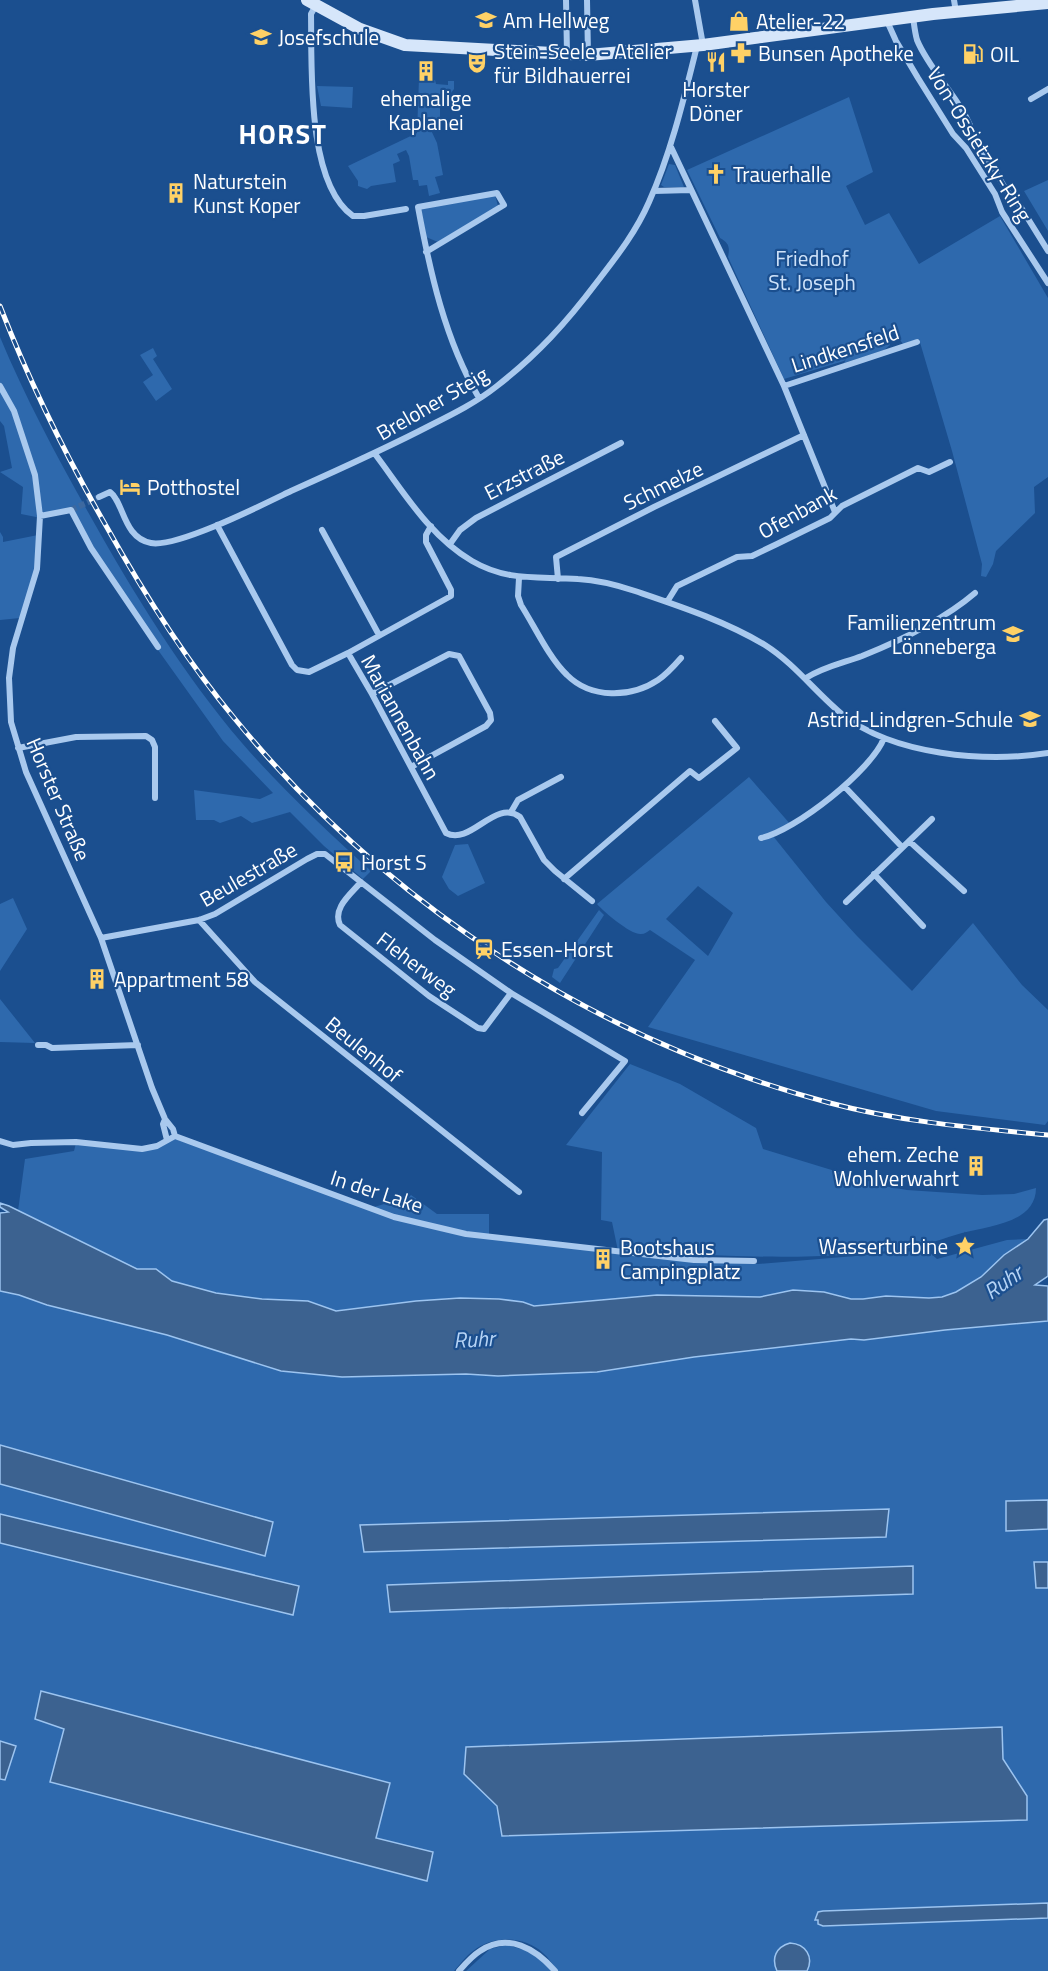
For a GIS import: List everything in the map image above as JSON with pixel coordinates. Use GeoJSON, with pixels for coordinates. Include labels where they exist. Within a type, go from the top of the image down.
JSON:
{"type":"FeatureCollection","features":[{"type":"Feature","properties":{"kind":"street"},"geometry":{"type":"LineString","coordinates":[[567,0],[567,55]]}},
{"type":"Feature","properties":{"kind":"street"},"geometry":{"type":"LineString","coordinates":[[587,0],[588,55]]}},
{"type":"Feature","properties":{"kind":"street"},"geometry":{"type":"LineString","coordinates":[[695,0],[700,46]]}},
{"type":"Feature","properties":{"kind":"street"},"geometry":{"type":"LineString","coordinates":[[406,209],[353,216],[345,210],[325,177],[313,101],[311,2],[360,29],[405,45],[567,55],[700,46],[794,31],[887,21],[955,6],[1048,3]]}},
{"type":"Feature","properties":{"kind":"street","name":"Von-Ossietzky-Ring"},"geometry":{"type":"LineString","coordinates":[[913,16],[917,40],[953,96],[972,129],[974,137],[1007,191],[1017,201],[1048,251]]}},
{"type":"Feature","properties":{"kind":"street","name":"Von-Ossietzky-Ring"},"geometry":{"type":"LineString","coordinates":[[887,21],[918,78],[954,134],[966,148],[995,194],[1002,212],[1048,283]]}},
{"type":"Feature","properties":{"kind":"street","name":"Breloher Steig"},"geometry":{"type":"LineString","coordinates":[[99,496],[110,492],[114,495],[129,526],[139,537],[150,543],[162,543],[217,525],[375,454],[454,414],[496,387],[567,322],[626,245],[639,224],[670,147],[700,46]]}},
{"type":"Feature","properties":{"kind":"street"},"geometry":{"type":"LineString","coordinates":[[1031,99],[1048,89]]}},
{"type":"Feature","properties":{"kind":"street","name":"Lindkensfeld"},"geometry":{"type":"LineString","coordinates":[[670,147],[783,386],[835,512]]}},
{"type":"Feature","properties":{"kind":"street"},"geometry":{"type":"LineString","coordinates":[[654,190],[690,190]]}},
{"type":"Feature","properties":{"kind":"street"},"geometry":{"type":"LineString","coordinates":[[426,252],[504,205],[497,193],[418,207],[426,252],[437,296],[463,368],[479,398]]}},
{"type":"Feature","properties":{"kind":"street","name":"Lindkensfeld"},"geometry":{"type":"LineString","coordinates":[[783,386],[917,342]]}},
{"type":"Feature","properties":{"kind":"street","name":"Horster Straße"},"geometry":{"type":"LineString","coordinates":[[0,386],[14,411],[35,475],[40,516],[37,569],[16,639],[9,678],[11,722],[26,772],[101,938],[165,1119],[173,1129],[175,1136]]}},
{"type":"Feature","properties":{"kind":"street","name":"Schmelze"},"geometry":{"type":"LineString","coordinates":[[558,579],[556,557],[804,435]]}},
{"type":"Feature","properties":{"kind":"street","name":"Erzstraße"},"geometry":{"type":"LineString","coordinates":[[450,544],[460,530],[476,518],[621,443]]}},
{"type":"Feature","properties":{"kind":"street"},"geometry":{"type":"LineString","coordinates":[[375,454],[432,526],[463,556],[485,568],[519,578],[579,579],[605,583],[667,602],[753,639],[776,653],[806,678],[841,713],[856,724],[884,738],[930,750],[962,755],[1014,756],[1048,753]]}},
{"type":"Feature","properties":{"kind":"street","name":"Ofenbank"},"geometry":{"type":"LineString","coordinates":[[667,602],[676,586],[737,557],[752,556],[830,518],[842,506],[918,468],[929,472],[950,462]]}},
{"type":"Feature","properties":{"kind":"street"},"geometry":{"type":"LineString","coordinates":[[40,516],[71,510],[91,548],[158,647]]}},
{"type":"Feature","properties":{"kind":"street","name":"Mariannenbahn"},"geometry":{"type":"LineString","coordinates":[[217,525],[292,665],[297,670],[309,672],[348,653],[442,828],[450,835],[462,834],[502,813],[511,812],[518,800],[561,777]]}},
{"type":"Feature","properties":{"kind":"street"},"geometry":{"type":"LineString","coordinates":[[348,653],[451,596],[451,590],[426,542],[426,535],[432,526]]}},
{"type":"Feature","properties":{"kind":"street"},"geometry":{"type":"LineString","coordinates":[[322,530],[379,635]]}},
{"type":"Feature","properties":{"kind":"street"},"geometry":{"type":"LineString","coordinates":[[519,578],[518,596],[521,605],[560,668],[582,686],[613,694],[636,690],[658,680],[681,658]]}},
{"type":"Feature","properties":{"kind":"street"},"geometry":{"type":"LineString","coordinates":[[806,678],[818,670],[893,643],[944,616],[975,593]]}},
{"type":"Feature","properties":{"kind":"street"},"geometry":{"type":"LineString","coordinates":[[372,694],[449,654],[454,654],[459,656],[490,713],[488,724],[411,767]]}},
{"type":"Feature","properties":{"kind":"street"},"geometry":{"type":"LineString","coordinates":[[564,879],[690,771],[699,778],[738,748],[715,721]]}},
{"type":"Feature","properties":{"kind":"street"},"geometry":{"type":"LineString","coordinates":[[18,748],[76,737],[146,736],[152,740],[155,747],[155,798]]}},
{"type":"Feature","properties":{"kind":"street"},"geometry":{"type":"LineString","coordinates":[[761,838],[772,836],[791,825],[844,786],[872,758],[884,738]]}},
{"type":"Feature","properties":{"kind":"street"},"geometry":{"type":"LineString","coordinates":[[844,786],[902,847]]}},
{"type":"Feature","properties":{"kind":"street"},"geometry":{"type":"LineString","coordinates":[[511,812],[520,817],[544,861],[592,901]]}},
{"type":"Feature","properties":{"kind":"street"},"geometry":{"type":"LineString","coordinates":[[846,902],[932,819]]}},
{"type":"Feature","properties":{"kind":"street"},"geometry":{"type":"LineString","coordinates":[[909,841],[964,891]]}},
{"type":"Feature","properties":{"kind":"street","name":"Beulestraße"},"geometry":{"type":"LineString","coordinates":[[101,938],[199,920],[214,914],[314,855],[325,854],[338,862]]}},
{"type":"Feature","properties":{"kind":"street","name":"Fleherweg"},"geometry":{"type":"LineString","coordinates":[[338,862],[435,940],[511,993],[625,1060],[582,1113]]}},
{"type":"Feature","properties":{"kind":"street"},"geometry":{"type":"LineString","coordinates":[[874,874],[923,926]]}},
{"type":"Feature","properties":{"kind":"street","name":"Fleherweg"},"geometry":{"type":"LineString","coordinates":[[361,882],[339,909],[337,916],[340,925],[429,996],[478,1028],[484,1029],[511,993]]}},
{"type":"Feature","properties":{"kind":"street","name":"Beulenhof"},"geometry":{"type":"LineString","coordinates":[[199,920],[255,982],[519,1192]]}},
{"type":"Feature","properties":{"kind":"street"},"geometry":{"type":"LineString","coordinates":[[38,1045],[52,1048],[138,1045]]}},
{"type":"Feature","properties":{"kind":"street","name":"Horster Straße"},"geometry":{"type":"LineString","coordinates":[[165,1119],[162,1124],[167,1140]]}},
{"type":"Feature","properties":{"kind":"street"},"geometry":{"type":"LineString","coordinates":[[0,1141],[13,1145],[76,1142],[142,1149],[157,1146],[175,1136]]}},
{"type":"Feature","properties":{"kind":"street","name":"In der Lake"},"geometry":{"type":"LineString","coordinates":[[175,1136],[394,1217],[466,1234],[694,1260],[754,1261]]}},
{"type":"Feature","properties":{"kind":"street"},"geometry":{"type":"LineString","coordinates":[[459,1971],[480,1951],[507,1942],[532,1950],[555,1971]]}},
{"type":"Feature","properties":{"kind":"green space"},"geometry":{"type":"Polygon","coordinates":[[[419,78],[435,80],[436,84],[448,85],[448,81],[454,81],[454,89],[451,93],[440,94],[440,123],[430,128],[437,143],[443,175],[435,177],[440,193],[429,196],[427,185],[419,186],[418,180],[413,180],[406,150],[397,154],[400,161],[393,164],[396,182],[371,186],[367,189],[358,186],[358,181],[348,166],[417,133],[419,78]]]}},
{"type":"Feature","properties":{"kind":"green space"},"geometry":{"type":"Polygon","coordinates":[[[317,86],[353,87],[352,108],[321,106],[317,86]]]}},
{"type":"Feature","properties":{"kind":"green space","name":"Friedhof St. Joseph"},"geometry":{"type":"Polygon","coordinates":[[[849,97],[873,172],[846,186],[865,225],[889,213],[919,264],[1000,216],[1048,298],[1048,477],[1034,487],[1035,513],[996,551],[993,564],[986,577],[981,576],[982,564],[919,339],[903,344],[895,333],[888,335],[890,345],[884,350],[844,363],[846,359],[784,379],[728,257],[728,246],[720,238],[687,170],[849,97]]]}},
{"type":"Feature","properties":{"kind":"green space"},"geometry":{"type":"Polygon","coordinates":[[[669,164],[675,165],[684,187],[661,185],[669,164]]]}},
{"type":"Feature","properties":{"kind":"green space"},"geometry":{"type":"Polygon","coordinates":[[[1048,180],[1048,231],[1024,191],[1048,180]]]}},
{"type":"Feature","properties":{"kind":"green space"},"geometry":{"type":"Polygon","coordinates":[[[495,195],[498,206],[438,242],[426,237],[421,208],[495,195]]]}},
{"type":"Feature","properties":{"kind":"green space"},"geometry":{"type":"Polygon","coordinates":[[[0,337],[30,404],[64,469],[122,572],[159,631],[220,717],[257,760],[321,825],[371,871],[363,879],[324,846],[290,812],[252,823],[241,816],[220,823],[214,820],[196,820],[194,790],[260,799],[273,793],[223,741],[158,650],[91,547],[72,510],[41,518],[21,514],[23,487],[0,472],[12,468],[4,426],[0,421],[0,337]]]}},
{"type":"Feature","properties":{"kind":"green space"},"geometry":{"type":"Polygon","coordinates":[[[153,348],[157,356],[153,359],[172,389],[156,401],[143,382],[153,375],[140,355],[153,348]]]}},
{"type":"Feature","properties":{"kind":"green space"},"geometry":{"type":"Polygon","coordinates":[[[0,532],[3,542],[38,535],[36,569],[20,618],[0,620],[0,532]]]}},
{"type":"Feature","properties":{"kind":"green space"},"geometry":{"type":"Polygon","coordinates":[[[749,777],[791,825],[773,836],[826,902],[912,991],[973,923],[1022,985],[1048,1010],[1048,1121],[1045,1125],[936,1111],[648,1027],[695,960],[650,930],[641,934],[631,931],[597,904],[749,777]],[[698,886],[666,919],[708,956],[733,913],[698,886]]]}},
{"type":"Feature","properties":{"kind":"green space"},"geometry":{"type":"Polygon","coordinates":[[[468,844],[485,883],[458,896],[449,889],[442,877],[455,845],[468,844]]]}},
{"type":"Feature","properties":{"kind":"green space"},"geometry":{"type":"Polygon","coordinates":[[[13,898],[27,929],[0,971],[0,904],[13,898]]]}},
{"type":"Feature","properties":{"kind":"green space"},"geometry":{"type":"Polygon","coordinates":[[[599,910],[604,915],[560,983],[552,977],[554,969],[558,968],[599,910]]]}},
{"type":"Feature","properties":{"kind":"green space"},"geometry":{"type":"Polygon","coordinates":[[[0,999],[35,1043],[0,1042],[0,999]]]}},
{"type":"Feature","properties":{"kind":"green space"},"geometry":{"type":"Polygon","coordinates":[[[630,1064],[680,1084],[756,1128],[763,1149],[884,1186],[907,1190],[982,1195],[1014,1194],[1036,1188],[1034,1200],[1020,1216],[997,1225],[916,1247],[873,1253],[764,1257],[618,1251],[612,1222],[601,1220],[602,1152],[566,1145],[630,1064]]]}},
{"type":"Feature","properties":{"kind":"green space"},"geometry":{"type":"Polygon","coordinates":[[[175,1138],[371,1208],[384,1204],[403,1203],[411,1195],[437,1214],[489,1214],[489,1236],[694,1262],[758,1264],[927,1250],[937,1259],[1007,1240],[1028,1239],[1004,1255],[981,1277],[956,1292],[942,1297],[886,1296],[851,1299],[824,1292],[793,1290],[760,1297],[657,1295],[534,1306],[499,1299],[460,1298],[336,1311],[308,1301],[262,1299],[216,1293],[172,1281],[156,1269],[137,1269],[18,1211],[25,1159],[74,1151],[76,1143],[142,1151],[175,1138]]]}},
{"type":"Feature","properties":{"kind":"green space"},"geometry":{"type":"Polygon","coordinates":[[[0,1291],[167,1335],[281,1371],[342,1377],[466,1374],[498,1376],[597,1372],[694,1357],[851,1339],[864,1340],[1048,1321],[1048,1971],[558,1971],[536,1947],[518,1941],[499,1940],[473,1951],[454,1971],[0,1971],[0,1291]]]}},
{"type":"Feature","properties":{"kind":"green space"},"geometry":{"type":"Polygon","coordinates":[[[507,1945],[531,1952],[553,1971],[466,1971],[490,1949],[507,1945]]]}},
{"type":"Feature","properties":{"kind":"water","name":"Ruhr"},"geometry":{"type":"Polygon","coordinates":[[[0,1203],[137,1269],[156,1269],[172,1281],[216,1293],[262,1299],[308,1301],[336,1311],[460,1298],[499,1299],[534,1306],[657,1295],[760,1297],[793,1290],[824,1292],[851,1299],[886,1296],[942,1297],[956,1292],[981,1277],[1004,1255],[1028,1239],[1044,1220],[1048,1219],[1048,1276],[1035,1285],[1048,1286],[1048,1321],[864,1340],[851,1339],[694,1357],[597,1372],[498,1376],[466,1374],[342,1377],[281,1371],[167,1335],[0,1291],[0,1213],[8,1212],[0,1207],[0,1203]]]}},
{"type":"Feature","properties":{"kind":"water"},"geometry":{"type":"Polygon","coordinates":[[[0,1445],[273,1522],[265,1556],[0,1484],[0,1445]]]}},
{"type":"Feature","properties":{"kind":"water"},"geometry":{"type":"Polygon","coordinates":[[[1048,1500],[1048,1529],[1006,1531],[1006,1501],[1048,1500]]]}},
{"type":"Feature","properties":{"kind":"water"},"geometry":{"type":"Polygon","coordinates":[[[889,1509],[886,1537],[364,1552],[360,1525],[889,1509]]]}},
{"type":"Feature","properties":{"kind":"water"},"geometry":{"type":"Polygon","coordinates":[[[0,1514],[299,1586],[293,1615],[0,1543],[0,1514]]]}},
{"type":"Feature","properties":{"kind":"water"},"geometry":{"type":"Polygon","coordinates":[[[1034,1562],[1048,1562],[1048,1588],[1036,1588],[1034,1562]]]}},
{"type":"Feature","properties":{"kind":"water"},"geometry":{"type":"Polygon","coordinates":[[[913,1566],[913,1594],[390,1612],[387,1585],[913,1566]]]}},
{"type":"Feature","properties":{"kind":"water"},"geometry":{"type":"Polygon","coordinates":[[[41,1691],[390,1783],[376,1838],[433,1852],[427,1881],[50,1782],[64,1729],[35,1719],[41,1691]]]}},
{"type":"Feature","properties":{"kind":"water"},"geometry":{"type":"Polygon","coordinates":[[[1002,1727],[1003,1759],[1027,1796],[1027,1820],[502,1836],[497,1806],[464,1774],[466,1747],[1002,1727]]]}},
{"type":"Feature","properties":{"kind":"water"},"geometry":{"type":"Polygon","coordinates":[[[0,1741],[16,1746],[5,1780],[0,1779],[0,1741]]]}},
{"type":"Feature","properties":{"kind":"water"},"geometry":{"type":"Polygon","coordinates":[[[1048,1903],[1048,1918],[823,1926],[815,1920],[818,1912],[823,1911],[1048,1903]]]}},
{"type":"Feature","properties":{"kind":"water"},"geometry":{"type":"Polygon","coordinates":[[[790,1943],[800,1946],[807,1952],[810,1961],[807,1971],[777,1971],[776,1954],[781,1947],[790,1943]]]}},
{"type":"Feature","properties":{"kind":"tunnel"},"geometry":{"type":"LineString","coordinates":[[71,510],[99,497]]}},
{"type":"Feature","properties":{"kind":"railway"},"geometry":{"type":"LineString","coordinates":[[0,306],[35,389],[90,498],[150,600],[199,673],[235,719],[295,786],[359,849],[429,906],[502,958],[579,1003],[660,1043],[744,1076],[857,1110],[938,1124],[1048,1135]]}},
{"type":"Feature","properties":{"kind":"place","name":"Am Hellweg"},"geometry":{"type":"Point","coordinates":[486,20]}},
{"type":"Feature","properties":{"kind":"place","name":"Atelier-22"},"geometry":{"type":"Point","coordinates":[739,21]}},
{"type":"Feature","properties":{"kind":"place","name":"Josefschule"},"geometry":{"type":"Point","coordinates":[261,37]}},
{"type":"Feature","properties":{"kind":"place","name":"Bunsen Apotheke"},"geometry":{"type":"Point","coordinates":[741,53]}},
{"type":"Feature","properties":{"kind":"place","name":"OIL"},"geometry":{"type":"Point","coordinates":[973,54]}},
{"type":"Feature","properties":{"kind":"place","name":"Horster Döner"},"geometry":{"type":"Point","coordinates":[716,62]}},
{"type":"Feature","properties":{"kind":"place","name":"Stein-Seele - Atelier für Bildhauerrei"},"geometry":{"type":"Point","coordinates":[477,63]}},
{"type":"Feature","properties":{"kind":"place","name":"ehemalige Kaplanei"},"geometry":{"type":"Point","coordinates":[426,71]}},
{"type":"Feature","properties":{"kind":"place","name":"Trauerhalle"},"geometry":{"type":"Point","coordinates":[716,174]}},
{"type":"Feature","properties":{"kind":"place","name":"Naturstein Kunst Koper"},"geometry":{"type":"Point","coordinates":[176,193]}},
{"type":"Feature","properties":{"kind":"place","name":"Potthostel"},"geometry":{"type":"Point","coordinates":[130,487]}},
{"type":"Feature","properties":{"kind":"place","name":"Familienzentrum Lönneberga"},"geometry":{"type":"Point","coordinates":[1013,634]}},
{"type":"Feature","properties":{"kind":"place","name":"Astrid-Lindgren-Schule"},"geometry":{"type":"Point","coordinates":[1030,719]}},
{"type":"Feature","properties":{"kind":"place","name":"Horst S"},"geometry":{"type":"Point","coordinates":[344,862]}},
{"type":"Feature","properties":{"kind":"place","name":"Essen-Horst"},"geometry":{"type":"Point","coordinates":[484,949]}},
{"type":"Feature","properties":{"kind":"place","name":"Appartment 58"},"geometry":{"type":"Point","coordinates":[97,979]}},
{"type":"Feature","properties":{"kind":"place","name":"ehem. Zeche Wohlverwahrt"},"geometry":{"type":"Point","coordinates":[976,1166]}},
{"type":"Feature","properties":{"kind":"place","name":"Wasserturbine"},"geometry":{"type":"Point","coordinates":[965,1246]}},
{"type":"Feature","properties":{"kind":"place","name":"Bootshaus Campingplatz"},"geometry":{"type":"Point","coordinates":[603,1259]}},
{"type":"Feature","properties":{"kind":"district","name":"HORST"},"geometry":{"type":"Point","coordinates":[283,133]}}]}
